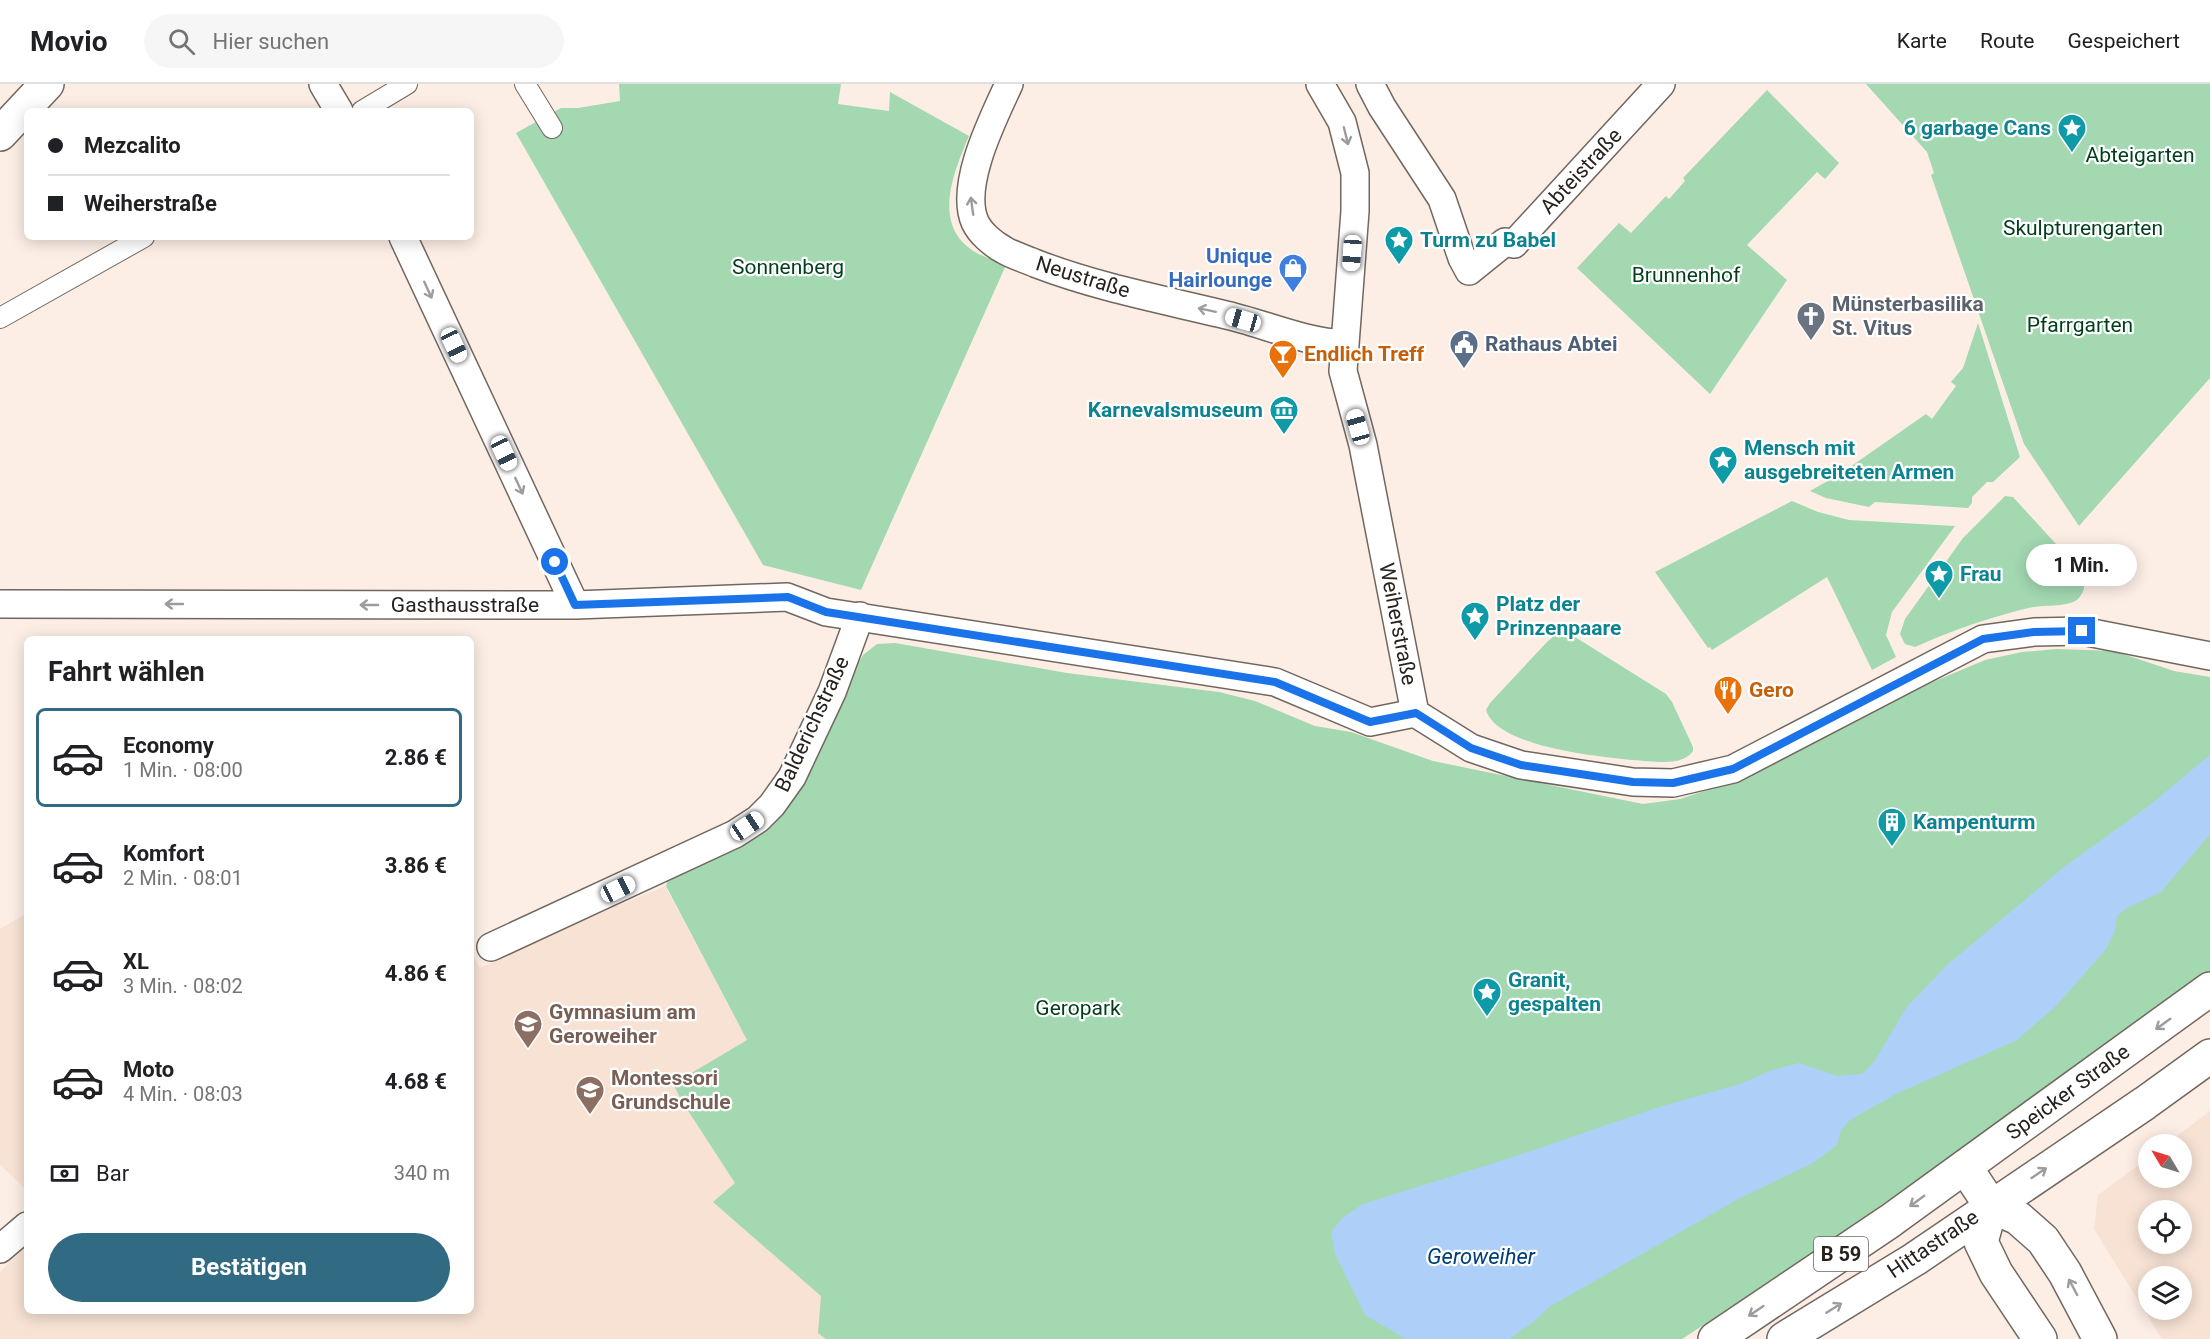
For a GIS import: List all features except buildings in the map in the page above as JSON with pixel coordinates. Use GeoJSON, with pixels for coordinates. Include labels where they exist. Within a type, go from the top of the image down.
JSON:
{"type":"FeatureCollection","features":[{"type":"Feature","properties":{"kind":"main road"},"geometry":{"type":"LineString","coordinates":[[24,108],[47,84]]}},
{"type":"Feature","properties":{"kind":"main road"},"geometry":{"type":"LineString","coordinates":[[0,134],[24,108]]}},
{"type":"Feature","properties":{"kind":"main road","name":"Speicker Straße"},"geometry":{"type":"LineString","coordinates":[[1965,1167],[2210,989]]}},
{"type":"Feature","properties":{"kind":"main road","name":"B 59"},"geometry":{"type":"LineString","coordinates":[[1990,1206],[2145,1103],[2210,1056]]}},
{"type":"Feature","properties":{"kind":"main road"},"geometry":{"type":"LineString","coordinates":[[1965,1167],[1990,1206],[2018,1218],[2043,1240],[2065,1273],[2100,1339]]}},
{"type":"Feature","properties":{"kind":"main road","name":"Hittastraße"},"geometry":{"type":"LineString","coordinates":[[1715,1339],[1890,1221],[1965,1167]]}},
{"type":"Feature","properties":{"kind":"main road"},"geometry":{"type":"LineString","coordinates":[[1990,1206],[1981,1242],[1996,1273],[2040,1339]]}},
{"type":"Feature","properties":{"kind":"main road","name":"Hittastraße"},"geometry":{"type":"LineString","coordinates":[[1784,1339],[1915,1258],[1990,1206]]}},
{"type":"Feature","properties":{"kind":"street"},"geometry":{"type":"LineString","coordinates":[[323,84],[337,108]]}},
{"type":"Feature","properties":{"kind":"street"},"geometry":{"type":"LineString","coordinates":[[367,108],[407,84]]}},
{"type":"Feature","properties":{"kind":"street"},"geometry":{"type":"LineString","coordinates":[[525,84],[552,128]]}},
{"type":"Feature","properties":{"kind":"street","name":"Neustraße"},"geometry":{"type":"LineString","coordinates":[[1009,84],[974,170],[970,201],[974,219],[980,230],[1004,251],[1070,277],[1223,314],[1323,343],[1345,344]]}},
{"type":"Feature","properties":{"kind":"street","name":"Weiherstraße"},"geometry":{"type":"LineString","coordinates":[[1320,84],[1342,122],[1355,173],[1355,211],[1343,371],[1363,446],[1416,713],[1471,748],[1521,765],[1633,782],[1673,783],[1733,769],[1983,639],[2034,632],[2082,631],[2210,656]]}},
{"type":"Feature","properties":{"kind":"street","name":"Abteistraße"},"geometry":{"type":"LineString","coordinates":[[1370,84],[1382,107],[1442,200],[1462,258],[1469,271],[1505,242],[1514,243],[1661,84]]}},
{"type":"Feature","properties":{"kind":"street"},"geometry":{"type":"LineString","coordinates":[[0,318],[139,240]]}},
{"type":"Feature","properties":{"kind":"street"},"geometry":{"type":"LineString","coordinates":[[404,240],[575,605]]}},
{"type":"Feature","properties":{"kind":"street","name":"Gasthausstraße"},"geometry":{"type":"LineString","coordinates":[[0,604],[575,605],[788,597],[826,612],[1275,682],[1370,722],[1416,713]]}},
{"type":"Feature","properties":{"kind":"street","name":"Balderichstraße"},"geometry":{"type":"LineString","coordinates":[[491,947],[735,834],[758,819],[772,805],[792,777],[832,692],[860,616]]}},
{"type":"Feature","properties":{"kind":"street"},"geometry":{"type":"LineString","coordinates":[[0,1249],[24,1229]]}},
{"type":"Feature","properties":{"kind":"shaded area","name":"Montessori Grundschule"},"geometry":{"type":"Polygon","coordinates":[[[665,886],[747,1040],[673,1084],[909,1339],[0,1339],[0,1272],[24,1249],[24,1314],[474,1314],[474,957],[480,968],[665,886]]]}},
{"type":"Feature","properties":{"kind":"shaded area"},"geometry":{"type":"Polygon","coordinates":[[[24,915],[24,1187],[0,1165],[0,929],[24,915]]]}},
{"type":"Feature","properties":{"kind":"shaded area"},"geometry":{"type":"Polygon","coordinates":[[[2210,1111],[2210,1339],[2162,1339],[2150,1320],[2192,1320],[2192,1266],[2138,1266],[2138,1300],[2094,1229],[2098,1195],[2138,1165],[2138,1188],[2192,1188],[2192,1134],[2179,1134],[2210,1111]]]}},
{"type":"Feature","properties":{"kind":"green space","name":"Sonnenberg"},"geometry":{"type":"Polygon","coordinates":[[[619,84],[841,84],[838,104],[889,111],[890,92],[969,136],[953,180],[950,196],[953,226],[960,239],[972,250],[1006,265],[861,590],[763,565],[516,133],[561,108],[578,108],[620,101],[619,84]]]}},
{"type":"Feature","properties":{"kind":"green space","name":"Skulpturengarten"},"geometry":{"type":"Polygon","coordinates":[[[1866,84],[2210,84],[2210,378],[2079,526],[2024,444],[1931,175],[1934,173],[1927,152],[1866,84]]]}},
{"type":"Feature","properties":{"kind":"green space","name":"Brunnenhof"},"geometry":{"type":"Polygon","coordinates":[[[1767,90],[1839,163],[1825,179],[1817,172],[1747,245],[1787,280],[1710,394],[1577,268],[1619,223],[1631,233],[1666,196],[1669,199],[1685,181],[1683,178],[1767,90]]]}},
{"type":"Feature","properties":{"kind":"green space"},"geometry":{"type":"Polygon","coordinates":[[[1978,323],[2020,457],[1993,482],[1987,482],[1972,497],[1972,503],[1968,508],[1875,502],[1869,507],[1826,498],[1810,491],[1840,474],[1926,414],[1932,419],[1956,386],[1951,382],[1963,368],[1978,323]]]}},
{"type":"Feature","properties":{"kind":"green space"},"geometry":{"type":"Polygon","coordinates":[[[2005,496],[2013,497],[2076,566],[2084,582],[2081,595],[2074,602],[2033,607],[1988,619],[1915,647],[1905,644],[1900,634],[1905,619],[1963,538],[2005,496]]]}},
{"type":"Feature","properties":{"kind":"green space"},"geometry":{"type":"Polygon","coordinates":[[[1792,501],[1818,512],[1849,520],[1955,526],[1892,612],[1886,635],[1896,657],[1872,670],[1827,577],[1712,650],[1708,648],[1655,572],[1792,501]]]}},
{"type":"Feature","properties":{"kind":"green space"},"geometry":{"type":"Polygon","coordinates":[[[1562,634],[1575,637],[1666,694],[1693,747],[1690,755],[1677,761],[1658,762],[1590,755],[1536,744],[1513,735],[1495,724],[1486,710],[1490,703],[1547,642],[1554,636],[1562,634]]]}},
{"type":"Feature","properties":{"kind":"green space","name":"Geropark"},"geometry":{"type":"Polygon","coordinates":[[[895,643],[1067,673],[1219,692],[1255,701],[1315,726],[1351,732],[1433,761],[1643,804],[1680,799],[1726,784],[1928,684],[1985,660],[2022,652],[2057,649],[2114,651],[2174,671],[2210,677],[2210,972],[1811,1255],[1682,1339],[826,1339],[818,1333],[821,1296],[713,1202],[735,1183],[673,1084],[747,1040],[666,886],[670,873],[756,832],[863,655],[877,644],[895,643]]]}},
{"type":"Feature","properties":{"kind":"water","name":"Geroweiher"},"geometry":{"type":"Polygon","coordinates":[[[2210,755],[2210,834],[2161,892],[2125,909],[2117,916],[2115,930],[2106,949],[2057,1005],[2017,1040],[1896,1094],[1850,1120],[1841,1130],[1837,1145],[1813,1163],[1738,1199],[1549,1307],[1509,1339],[1406,1339],[1365,1315],[1335,1254],[1331,1233],[1342,1218],[1363,1204],[1513,1157],[1659,1107],[1740,1084],[1772,1070],[1799,1063],[1837,1076],[1862,1074],[1874,1062],[1906,1008],[1947,965],[2064,867],[2146,808],[2210,755]]]}},
{"type":"Feature","properties":{"kind":"place","name":"6 garbage Cans"},"geometry":{"type":"Point","coordinates":[2072,154]}},
{"type":"Feature","properties":{"kind":"place","name":"Turm zu Babel"},"geometry":{"type":"Point","coordinates":[1399,266]}},
{"type":"Feature","properties":{"kind":"place","name":"Unique Hairlounge"},"geometry":{"type":"Point","coordinates":[1293,294]}},
{"type":"Feature","properties":{"kind":"place","name":"Münsterbasilika St. Vitus"},"geometry":{"type":"Point","coordinates":[1811,342]}},
{"type":"Feature","properties":{"kind":"place","name":"Rathaus Abtei"},"geometry":{"type":"Point","coordinates":[1464,370]}},
{"type":"Feature","properties":{"kind":"place","name":"Endlich Treff"},"geometry":{"type":"Point","coordinates":[1283,380]}},
{"type":"Feature","properties":{"kind":"place","name":"Karnevalsmuseum"},"geometry":{"type":"Point","coordinates":[1284,436]}},
{"type":"Feature","properties":{"kind":"place","name":"Mensch mit ausgebreiteten Armen"},"geometry":{"type":"Point","coordinates":[1723,486]}},
{"type":"Feature","properties":{"kind":"place","name":"Frau"},"geometry":{"type":"Point","coordinates":[1939,600]}},
{"type":"Feature","properties":{"kind":"place","name":"Platz der Prinzenpaare"},"geometry":{"type":"Point","coordinates":[1475,642]}},
{"type":"Feature","properties":{"kind":"place","name":"Gero"},"geometry":{"type":"Point","coordinates":[1728,716]}},
{"type":"Feature","properties":{"kind":"place","name":"Kampenturm"},"geometry":{"type":"Point","coordinates":[1892,848]}},
{"type":"Feature","properties":{"kind":"place","name":"Granit, gespalten"},"geometry":{"type":"Point","coordinates":[1487,1018]}},
{"type":"Feature","properties":{"kind":"place","name":"Gymnasium am Geroweiher"},"geometry":{"type":"Point","coordinates":[528,1050]}},
{"type":"Feature","properties":{"kind":"place","name":"Montessori Grundschule"},"geometry":{"type":"Point","coordinates":[590,1116]}},
{"type":"Feature","properties":{"kind":"route"},"geometry":{"type":"LineString","coordinates":[[555,562],[575,605],[788,597],[826,612],[1275,682],[1370,722],[1416,713],[1471,748],[1521,765],[1633,782],[1673,783],[1733,769],[1983,639],[2034,632],[2082,631]]}},
{"type":"Feature","properties":{"kind":"park label","name":"Abteigarten"},"geometry":{"type":"Point","coordinates":[2140,155]}},
{"type":"Feature","properties":{"kind":"park label","name":"Pfarrgarten"},"geometry":{"type":"Point","coordinates":[2080,325]}}]}
